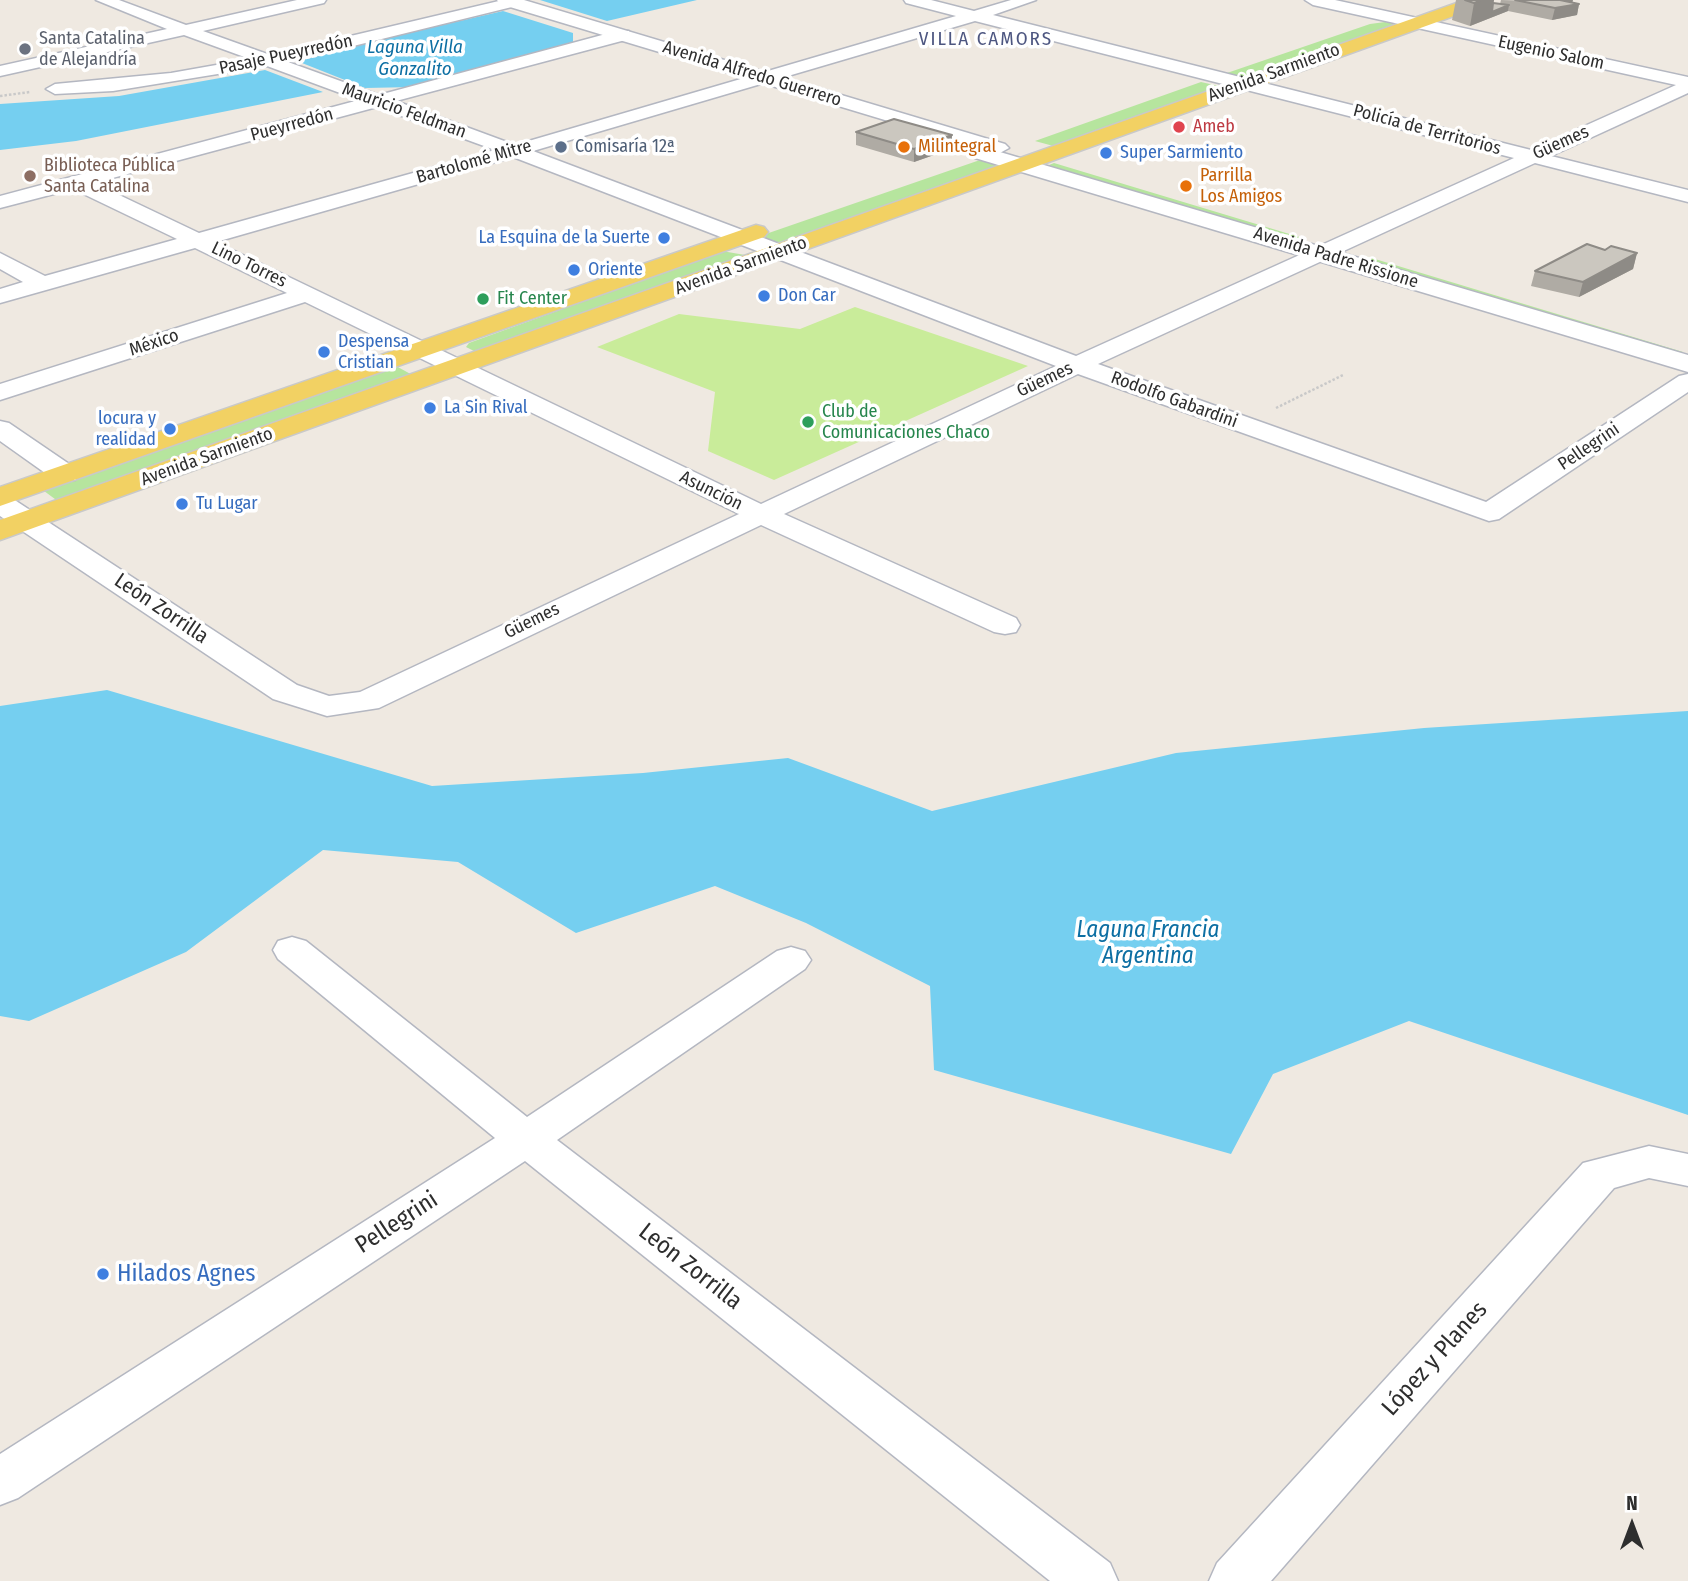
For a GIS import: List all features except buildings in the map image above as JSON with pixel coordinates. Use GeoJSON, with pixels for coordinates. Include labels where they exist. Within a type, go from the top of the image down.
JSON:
{"type":"FeatureCollection","features":[{"type":"Feature","properties":{"kind":"main road","name":"Avenida Sarmiento"},"geometry":{"type":"LineString","coordinates":[[1340,29],[1380,15],[1414,13],[1481,0]]}},
{"type":"Feature","properties":{"kind":"main road","name":"Avenida Alfredo Guerrero"},"geometry":{"type":"LineString","coordinates":[[510,1],[1012,151]]}},
{"type":"Feature","properties":{"kind":"main road","name":"Avenida Sarmiento"},"geometry":{"type":"LineString","coordinates":[[957,162],[1012,151],[1248,83],[1414,13]]}},
{"type":"Feature","properties":{"kind":"main road","name":"Avenida Sarmiento"},"geometry":{"type":"LineString","coordinates":[[1169,88],[1238,64]]}},
{"type":"Feature","properties":{"kind":"main road","name":"Avenida Sarmiento"},"geometry":{"type":"LineString","coordinates":[[0,531],[781,252],[1012,151]]}},
{"type":"Feature","properties":{"kind":"main road","name":"Avenida Padre Rissione"},"geometry":{"type":"LineString","coordinates":[[1012,151],[1688,364]]}},
{"type":"Feature","properties":{"kind":"main road","name":"Avenida Sarmiento"},"geometry":{"type":"LineString","coordinates":[[0,497],[776,225]]}},
{"type":"Feature","properties":{"kind":"main road","name":"Avenida Padre Rissione"},"geometry":{"type":"LineString","coordinates":[[1328,249],[1688,347]]}},
{"type":"Feature","properties":{"kind":"street","name":"Mauricio Feldman"},"geometry":{"type":"LineString","coordinates":[[104,0],[743,237]]}},
{"type":"Feature","properties":{"kind":"street"},"geometry":{"type":"LineString","coordinates":[[0,71],[318,0]]}},
{"type":"Feature","properties":{"kind":"street","name":"Policía de Territorios"},"geometry":{"type":"LineString","coordinates":[[912,0],[1688,195]]}},
{"type":"Feature","properties":{"kind":"street","name":"Bartolomé Mitre"},"geometry":{"type":"LineString","coordinates":[[0,296],[514,151],[1028,0]]}},
{"type":"Feature","properties":{"kind":"street"},"geometry":{"type":"LineString","coordinates":[[1313,0],[1380,15]]}},
{"type":"Feature","properties":{"kind":"street","name":"Pasaje Pueyrredón"},"geometry":{"type":"LineString","coordinates":[[55,89],[131,85],[267,61],[510,1]]}},
{"type":"Feature","properties":{"kind":"street","name":"Eugenio Salom"},"geometry":{"type":"LineString","coordinates":[[1414,13],[1688,84]]}},
{"type":"Feature","properties":{"kind":"street","name":"Pueyrredón"},"geometry":{"type":"LineString","coordinates":[[0,202],[623,35]]}},
{"type":"Feature","properties":{"kind":"street","name":"Güemes"},"geometry":{"type":"LineString","coordinates":[[327,706],[367,701],[758,513],[1688,84]]}},
{"type":"Feature","properties":{"kind":"street","name":"Lino Torres"},"geometry":{"type":"LineString","coordinates":[[76,182],[421,348]]}},
{"type":"Feature","properties":{"kind":"street","name":"Rodolfo Gabardini"},"geometry":{"type":"LineString","coordinates":[[743,237],[1077,365],[1489,513]]}},
{"type":"Feature","properties":{"kind":"street"},"geometry":{"type":"LineString","coordinates":[[0,260],[42,284]]}},
{"type":"Feature","properties":{"kind":"street","name":"México"},"geometry":{"type":"LineString","coordinates":[[0,392],[307,294]]}},
{"type":"Feature","properties":{"kind":"street","name":"Asunción"},"geometry":{"type":"LineString","coordinates":[[421,348],[455,367],[758,513],[1005,625]]}},
{"type":"Feature","properties":{"kind":"street","name":"Pellegrini"},"geometry":{"type":"LineString","coordinates":[[1489,513],[1688,382]]}},
{"type":"Feature","properties":{"kind":"street"},"geometry":{"type":"LineString","coordinates":[[0,429],[65,474]]}},
{"type":"Feature","properties":{"kind":"street","name":"León Zorrilla"},"geometry":{"type":"LineString","coordinates":[[0,503],[285,692],[327,706]]}},
{"type":"Feature","properties":{"kind":"street","name":"León Zorrilla"},"geometry":{"type":"LineString","coordinates":[[292,950],[526,1139],[1091,1581]]}},
{"type":"Feature","properties":{"kind":"street","name":"Pellegrini"},"geometry":{"type":"LineString","coordinates":[[0,1482],[526,1139],[792,960]]}},
{"type":"Feature","properties":{"kind":"street","name":"López y Planes"},"geometry":{"type":"LineString","coordinates":[[1236,1581],[1599,1175],[1668,1166]]}},
{"type":"Feature","properties":{"kind":"path"},"geometry":{"type":"LineString","coordinates":[[1244,424],[1343,375]]}},
{"type":"Feature","properties":{"kind":"green space"},"geometry":{"type":"Polygon","coordinates":[[[1370,24],[1395,24],[1248,78],[1227,73],[1370,24]]]}},
{"type":"Feature","properties":{"kind":"green space"},"geometry":{"type":"Polygon","coordinates":[[[1201,82],[1223,87],[1057,147],[1035,141],[1201,82]]]}},
{"type":"Feature","properties":{"kind":"green space"},"geometry":{"type":"Polygon","coordinates":[[[980,160],[999,166],[780,243],[760,236],[980,160]]]}},
{"type":"Feature","properties":{"kind":"green space"},"geometry":{"type":"Polygon","coordinates":[[[1054,163],[1306,239],[1296,243],[1044,167],[1054,163]]]}},
{"type":"Feature","properties":{"kind":"green space"},"geometry":{"type":"Polygon","coordinates":[[[722,251],[745,255],[742,259],[476,352],[466,347],[469,343],[722,251]]]}},
{"type":"Feature","properties":{"kind":"green space"},"geometry":{"type":"Polygon","coordinates":[[[1365,256],[1683,352],[1674,358],[1355,261],[1365,256]]]}},
{"type":"Feature","properties":{"kind":"green space","name":"Club de Comunicaciones Chaco"},"geometry":{"type":"Polygon","coordinates":[[[855,307],[1028,366],[774,480],[708,451],[715,392],[597,347],[679,314],[800,329],[855,307]]]}},
{"type":"Feature","properties":{"kind":"green space"},"geometry":{"type":"Polygon","coordinates":[[[396,366],[416,377],[59,502],[40,488],[396,366]]]}},
{"type":"Feature","properties":{"kind":"water"},"geometry":{"type":"Polygon","coordinates":[[[540,0],[697,0],[607,21],[540,0]]]}},
{"type":"Feature","properties":{"kind":"water","name":"Laguna Villa Gonzalito"},"geometry":{"type":"Polygon","coordinates":[[[503,11],[573,33],[573,42],[414,87],[365,88],[302,63],[307,56],[503,11]]]}},
{"type":"Feature","properties":{"kind":"water","name":"Laguna Villa Gonzalito"},"geometry":{"type":"Polygon","coordinates":[[[265,70],[323,92],[76,141],[0,150],[0,104],[119,96],[265,70]]]}},
{"type":"Feature","properties":{"kind":"water","name":"Laguna Francia Argentina"},"geometry":{"type":"Polygon","coordinates":[[[107,690],[432,786],[643,773],[788,758],[932,811],[1176,753],[1424,728],[1688,711],[1688,1115],[1409,1021],[1273,1074],[1231,1154],[934,1070],[930,986],[806,923],[715,886],[576,933],[458,862],[323,850],[186,952],[29,1021],[0,1016],[0,706],[107,690]]]}},
{"type":"Feature","properties":{"kind":"place","name":"Santa Catalina de Alejandría"},"geometry":{"type":"Point","coordinates":[25,49]}},
{"type":"Feature","properties":{"kind":"place","name":"Ameb"},"geometry":{"type":"Point","coordinates":[1179,127]}},
{"type":"Feature","properties":{"kind":"place","name":"Comisaría 12ª"},"geometry":{"type":"Point","coordinates":[561,147]}},
{"type":"Feature","properties":{"kind":"place","name":"Milintegral"},"geometry":{"type":"Point","coordinates":[904,147]}},
{"type":"Feature","properties":{"kind":"place","name":"Super Sarmiento"},"geometry":{"type":"Point","coordinates":[1106,153]}},
{"type":"Feature","properties":{"kind":"place","name":"Biblioteca Pública Santa Catalina"},"geometry":{"type":"Point","coordinates":[30,176]}},
{"type":"Feature","properties":{"kind":"place","name":"Parrilla Los Amigos"},"geometry":{"type":"Point","coordinates":[1186,186]}},
{"type":"Feature","properties":{"kind":"place","name":"La Esquina de la Suerte"},"geometry":{"type":"Point","coordinates":[664,238]}},
{"type":"Feature","properties":{"kind":"place","name":"Oriente"},"geometry":{"type":"Point","coordinates":[574,270]}},
{"type":"Feature","properties":{"kind":"place","name":"Don Car"},"geometry":{"type":"Point","coordinates":[764,296]}},
{"type":"Feature","properties":{"kind":"place","name":"Fit Center"},"geometry":{"type":"Point","coordinates":[483,299]}},
{"type":"Feature","properties":{"kind":"place","name":"Despensa Cristian"},"geometry":{"type":"Point","coordinates":[324,352]}},
{"type":"Feature","properties":{"kind":"place","name":"La Sin Rival"},"geometry":{"type":"Point","coordinates":[430,408]}},
{"type":"Feature","properties":{"kind":"place","name":"Club de Comunicaciones Chaco"},"geometry":{"type":"Point","coordinates":[808,422]}},
{"type":"Feature","properties":{"kind":"place","name":"locura y realidad"},"geometry":{"type":"Point","coordinates":[170,429]}},
{"type":"Feature","properties":{"kind":"place","name":"Tu Lugar"},"geometry":{"type":"Point","coordinates":[182,504]}},
{"type":"Feature","properties":{"kind":"place","name":"Hilados Agnes"},"geometry":{"type":"Point","coordinates":[103,1274]}},
{"type":"Feature","properties":{"kind":"district","name":"VILLA CAMORS"},"geometry":{"type":"Point","coordinates":[986,40]}}]}
